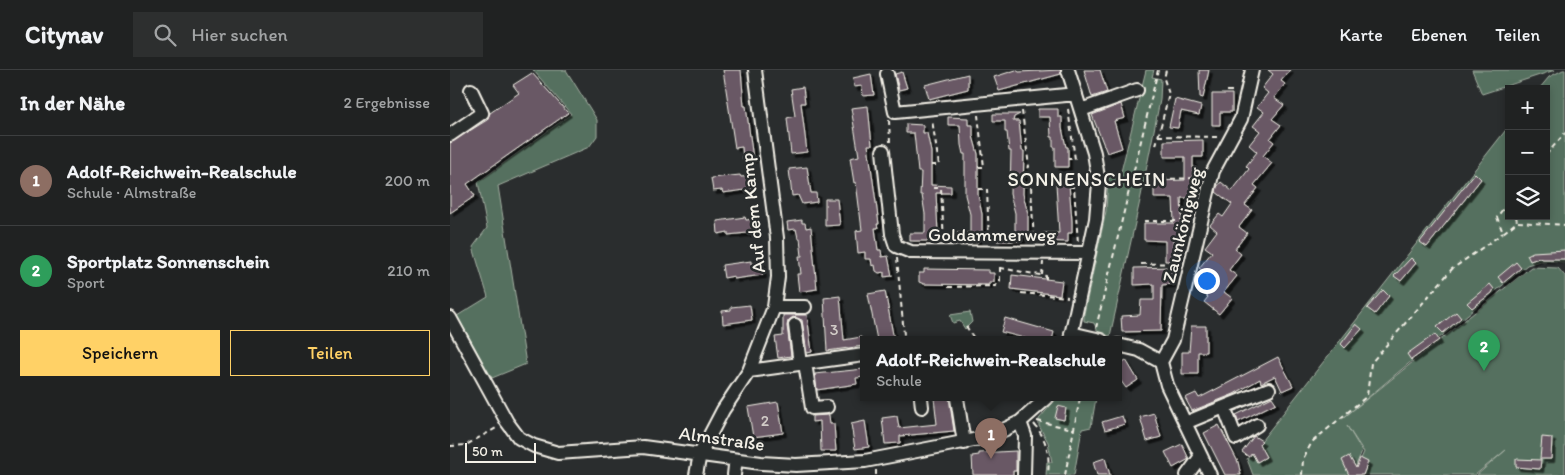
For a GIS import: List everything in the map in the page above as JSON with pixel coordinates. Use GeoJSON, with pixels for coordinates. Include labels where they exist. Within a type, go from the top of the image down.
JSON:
{"type":"FeatureCollection","features":[{"type":"Feature","properties":{"kind":"street","name":"Auf dem Kamp"},"geometry":{"type":"LineString","coordinates":[[696,475],[700,454],[723,410],[749,371],[774,307],[778,277],[777,238],[755,70]]}},
{"type":"Feature","properties":{"kind":"street"},"geometry":{"type":"LineString","coordinates":[[1068,70],[1071,96],[1080,110],[1094,153],[1099,183],[1096,219],[1083,253],[1079,298],[1071,336]]}},
{"type":"Feature","properties":{"kind":"street","name":"Zaunkönigweg"},"geometry":{"type":"LineString","coordinates":[[1161,362],[1173,340],[1211,179],[1241,119],[1252,70]]}},
{"type":"Feature","properties":{"kind":"street"},"geometry":{"type":"LineString","coordinates":[[887,74],[895,112],[1071,96]]}},
{"type":"Feature","properties":{"kind":"street"},"geometry":{"type":"LineString","coordinates":[[450,135],[482,113],[471,90]]}},
{"type":"Feature","properties":{"kind":"street"},"geometry":{"type":"LineString","coordinates":[[1080,110],[1137,90]]}},
{"type":"Feature","properties":{"kind":"street"},"geometry":{"type":"LineString","coordinates":[[887,150],[892,234],[896,246]]}},
{"type":"Feature","properties":{"kind":"street","name":"Goldammerweg"},"geometry":{"type":"LineString","coordinates":[[896,246],[911,252],[1083,253]]}},
{"type":"Feature","properties":{"kind":"street"},"geometry":{"type":"LineString","coordinates":[[774,307],[805,307]]}},
{"type":"Feature","properties":{"kind":"street","name":"Almstraße"},"geometry":{"type":"LineString","coordinates":[[450,318],[506,422],[519,438],[534,446],[558,453],[643,447],[700,454],[775,470],[865,461],[989,437],[1024,419],[1044,401]]}},
{"type":"Feature","properties":{"kind":"street"},"geometry":{"type":"LineString","coordinates":[[794,324],[812,408],[827,407]]}},
{"type":"Feature","properties":{"kind":"street"},"geometry":{"type":"LineString","coordinates":[[1122,346],[1139,350],[1161,362],[1167,385],[1210,475]]}},
{"type":"Feature","properties":{"kind":"street"},"geometry":{"type":"LineString","coordinates":[[749,371],[860,357]]}},
{"type":"Feature","properties":{"kind":"street"},"geometry":{"type":"LineString","coordinates":[[1185,423],[1269,389]]}},
{"type":"Feature","properties":{"kind":"street"},"geometry":{"type":"LineString","coordinates":[[957,401],[964,443]]}},
{"type":"Feature","properties":{"kind":"street"},"geometry":{"type":"LineString","coordinates":[[1224,407],[1236,438],[1257,425]]}},
{"type":"Feature","properties":{"kind":"street"},"geometry":{"type":"LineString","coordinates":[[1024,419],[1024,475]]}},
{"type":"Feature","properties":{"kind":"street"},"geometry":{"type":"LineString","coordinates":[[1187,475],[1201,456]]}},
{"type":"Feature","properties":{"kind":"path"},"geometry":{"type":"LineString","coordinates":[[1098,336],[1158,70]]}},
{"type":"Feature","properties":{"kind":"path"},"geometry":{"type":"LineString","coordinates":[[1156,145],[1169,94],[1164,79],[1166,70]]}},
{"type":"Feature","properties":{"kind":"path"},"geometry":{"type":"LineString","coordinates":[[1068,159],[1075,159],[1071,96]]}},
{"type":"Feature","properties":{"kind":"path"},"geometry":{"type":"LineString","coordinates":[[1021,101],[1029,168],[1024,168]]}},
{"type":"Feature","properties":{"kind":"path"},"geometry":{"type":"LineString","coordinates":[[976,105],[984,167],[978,167]]}},
{"type":"Feature","properties":{"kind":"path"},"geometry":{"type":"LineString","coordinates":[[929,110],[939,165],[930,165]]}},
{"type":"Feature","properties":{"kind":"path"},"geometry":{"type":"LineString","coordinates":[[887,150],[888,120],[895,112]]}},
{"type":"Feature","properties":{"kind":"path"},"geometry":{"type":"LineString","coordinates":[[1550,150],[1564,134]]}},
{"type":"Feature","properties":{"kind":"path"},"geometry":{"type":"LineString","coordinates":[[1158,136],[1213,136],[1230,140]]}},
{"type":"Feature","properties":{"kind":"path"},"geometry":{"type":"LineString","coordinates":[[1162,179],[1211,179]]}},
{"type":"Feature","properties":{"kind":"path"},"geometry":{"type":"LineString","coordinates":[[1023,186],[1030,186],[1034,212],[1034,253]]}},
{"type":"Feature","properties":{"kind":"path"},"geometry":{"type":"LineString","coordinates":[[1069,187],[1074,187],[1083,253]]}},
{"type":"Feature","properties":{"kind":"path"},"geometry":{"type":"LineString","coordinates":[[933,188],[941,188],[945,252]]}},
{"type":"Feature","properties":{"kind":"path"},"geometry":{"type":"LineString","coordinates":[[948,287],[994,286],[1000,281],[1000,268],[994,252],[987,189],[978,189]]}},
{"type":"Feature","properties":{"kind":"path"},"geometry":{"type":"LineString","coordinates":[[1503,233],[1498,218],[1505,209]]}},
{"type":"Feature","properties":{"kind":"path"},"geometry":{"type":"LineString","coordinates":[[1144,221],[1201,221]]}},
{"type":"Feature","properties":{"kind":"path"},"geometry":{"type":"LineString","coordinates":[[1302,475],[1303,459],[1312,442],[1368,396],[1371,363],[1452,269],[1517,222],[1565,225]]}},
{"type":"Feature","properties":{"kind":"path"},"geometry":{"type":"LineString","coordinates":[[896,246],[903,336]]}},
{"type":"Feature","properties":{"kind":"path"},"geometry":{"type":"LineString","coordinates":[[1141,264],[1191,263]]}},
{"type":"Feature","properties":{"kind":"path"},"geometry":{"type":"LineString","coordinates":[[1000,268],[1030,272],[1046,276],[1046,279]]}},
{"type":"Feature","properties":{"kind":"path"},"geometry":{"type":"LineString","coordinates":[[1029,277],[1030,272]]}},
{"type":"Feature","properties":{"kind":"path"},"geometry":{"type":"LineString","coordinates":[[1021,293],[1079,298]]}},
{"type":"Feature","properties":{"kind":"path"},"geometry":{"type":"LineString","coordinates":[[966,326],[972,336]]}},
{"type":"Feature","properties":{"kind":"path"},"geometry":{"type":"LineString","coordinates":[[1065,475],[1079,401]]}},
{"type":"Feature","properties":{"kind":"path"},"geometry":{"type":"LineString","coordinates":[[1024,419],[1073,430]]}},
{"type":"Feature","properties":{"kind":"path"},"geometry":{"type":"LineString","coordinates":[[1024,419],[1046,442],[1049,463],[1048,475]]}},
{"type":"Feature","properties":{"kind":"path"},"geometry":{"type":"LineString","coordinates":[[450,446],[466,445],[506,422]]}},
{"type":"Feature","properties":{"kind":"path"},"geometry":{"type":"LineString","coordinates":[[876,470],[876,475]]}},
{"type":"Feature","properties":{"kind":"green space"},"geometry":{"type":"Polygon","coordinates":[[[533,70],[566,70],[597,120],[597,136],[589,147],[498,186],[526,364],[492,378],[457,316],[488,297],[473,247],[487,228],[478,182],[571,114],[533,70]]]}},
{"type":"Feature","properties":{"kind":"green space"},"geometry":{"type":"Polygon","coordinates":[[[1146,70],[1154,70],[1152,77],[1161,79],[1160,100],[1110,336],[1098,332],[1094,323],[1084,321],[1084,314],[1106,211],[1108,177],[1120,176],[1146,70]]]}},
{"type":"Feature","properties":{"kind":"green space"},"geometry":{"type":"Polygon","coordinates":[[[1472,70],[1555,70],[1505,85],[1482,94],[1472,70]]]}},
{"type":"Feature","properties":{"kind":"green space"},"geometry":{"type":"Polygon","coordinates":[[[1565,70],[1565,262],[1540,261],[1527,265],[1342,419],[1531,267],[1558,268],[1565,276],[1565,475],[1477,475],[1506,450],[1475,475],[1354,475],[1364,452],[1347,426],[1362,451],[1352,475],[1253,475],[1247,459],[1505,131],[1505,220],[1550,220],[1550,85],[1542,85],[1549,77],[1565,70]]]}},
{"type":"Feature","properties":{"kind":"green space"},"geometry":{"type":"Polygon","coordinates":[[[970,312],[972,322],[965,329],[960,321],[953,323],[950,315],[970,312]]]}},
{"type":"Feature","properties":{"kind":"green space"},"geometry":{"type":"Polygon","coordinates":[[[1054,401],[1095,401],[1091,427],[1082,429],[1074,475],[1046,475],[1047,462],[1052,462],[1048,442],[1039,426],[1039,419],[1054,401]]]}},
{"type":"Feature","properties":{"kind":"building"},"geometry":{"type":"Polygon","coordinates":[[[723,70],[741,70],[744,106],[746,106],[753,159],[743,159],[742,147],[735,148],[723,70]]]}},
{"type":"Feature","properties":{"kind":"building"},"geometry":{"type":"Polygon","coordinates":[[[1016,70],[1019,72],[1060,70],[1061,74],[999,91],[994,77],[1016,70]]]}},
{"type":"Feature","properties":{"kind":"building"},"geometry":{"type":"Polygon","coordinates":[[[1084,70],[1100,70],[1107,92],[1092,97],[1084,70]]]}},
{"type":"Feature","properties":{"kind":"building"},"geometry":{"type":"Polygon","coordinates":[[[1199,70],[1209,70],[1203,98],[1200,97],[1199,70]]]}},
{"type":"Feature","properties":{"kind":"building"},"geometry":{"type":"Polygon","coordinates":[[[1268,70],[1290,70],[1281,81],[1285,84],[1274,98],[1284,105],[1272,119],[1281,125],[1270,139],[1274,142],[1263,156],[1272,163],[1254,185],[1258,188],[1245,205],[1252,210],[1239,227],[1247,233],[1235,249],[1241,254],[1229,270],[1237,276],[1224,292],[1232,298],[1219,314],[1204,302],[1208,297],[1196,288],[1206,274],[1199,268],[1212,252],[1205,247],[1217,231],[1210,225],[1219,214],[1223,217],[1232,204],[1216,192],[1217,187],[1221,182],[1232,191],[1249,169],[1246,166],[1257,152],[1249,145],[1260,131],[1253,126],[1264,112],[1257,107],[1268,93],[1262,88],[1273,74],[1268,70]]]}},
{"type":"Feature","properties":{"kind":"building"},"geometry":{"type":"Polygon","coordinates":[[[902,72],[907,88],[899,90],[895,74],[902,72]]]}},
{"type":"Feature","properties":{"kind":"building"},"geometry":{"type":"Polygon","coordinates":[[[532,73],[568,113],[467,184],[475,196],[450,213],[450,143],[487,120],[490,113],[519,93],[513,85],[532,73]]]}},
{"type":"Feature","properties":{"kind":"building"},"geometry":{"type":"Polygon","coordinates":[[[871,74],[874,95],[863,96],[862,86],[854,87],[853,78],[871,74]]]}},
{"type":"Feature","properties":{"kind":"building"},"geometry":{"type":"Polygon","coordinates":[[[968,74],[968,89],[929,99],[925,85],[968,74]]]}},
{"type":"Feature","properties":{"kind":"building"},"geometry":{"type":"Polygon","coordinates":[[[803,87],[805,103],[801,103],[807,152],[791,154],[787,118],[795,116],[791,89],[803,87]]]}},
{"type":"Feature","properties":{"kind":"building"},"geometry":{"type":"Polygon","coordinates":[[[1212,94],[1232,94],[1232,112],[1220,112],[1220,125],[1212,125],[1212,94]]]}},
{"type":"Feature","properties":{"kind":"building"},"geometry":{"type":"Polygon","coordinates":[[[1175,99],[1201,106],[1199,115],[1181,111],[1178,128],[1169,127],[1175,99]]]}},
{"type":"Feature","properties":{"kind":"building"},"geometry":{"type":"Polygon","coordinates":[[[1121,104],[1125,118],[1114,121],[1122,148],[1107,153],[1092,115],[1121,104]]]}},
{"type":"Feature","properties":{"kind":"building"},"geometry":{"type":"Polygon","coordinates":[[[868,106],[872,145],[868,145],[879,224],[877,224],[878,228],[875,228],[878,250],[881,250],[882,257],[888,256],[892,276],[884,277],[884,272],[879,273],[876,271],[875,265],[872,266],[871,259],[865,259],[865,252],[858,253],[856,231],[862,230],[856,182],[854,183],[850,158],[859,156],[851,108],[868,106]]]}},
{"type":"Feature","properties":{"kind":"building"},"geometry":{"type":"Polygon","coordinates":[[[1038,109],[1058,109],[1058,117],[1062,117],[1062,128],[1066,147],[1068,147],[1068,167],[1055,167],[1055,147],[1053,147],[1053,137],[1051,137],[1050,117],[1038,117],[1038,109]]]}},
{"type":"Feature","properties":{"kind":"building"},"geometry":{"type":"Polygon","coordinates":[[[993,114],[1020,114],[1014,117],[1013,121],[1019,121],[1022,151],[1024,151],[1023,194],[1028,214],[1028,233],[1022,233],[1022,241],[997,241],[997,233],[1015,233],[1015,213],[1010,194],[1011,151],[1009,151],[1007,132],[1005,132],[1005,121],[993,121],[993,114]]]}},
{"type":"Feature","properties":{"kind":"building"},"geometry":{"type":"Polygon","coordinates":[[[948,117],[968,118],[968,125],[973,125],[973,136],[978,154],[978,195],[982,214],[982,234],[978,233],[978,242],[955,242],[955,233],[970,233],[970,214],[965,195],[965,154],[963,154],[961,145],[960,125],[948,125],[948,117]]]}},
{"type":"Feature","properties":{"kind":"building"},"geometry":{"type":"Polygon","coordinates":[[[906,124],[923,125],[923,133],[927,133],[931,152],[931,185],[951,186],[951,193],[936,193],[938,233],[934,233],[934,241],[910,241],[910,233],[925,233],[925,214],[922,195],[920,195],[921,172],[918,172],[914,133],[906,133],[906,124]]]}},
{"type":"Feature","properties":{"kind":"building"},"geometry":{"type":"Polygon","coordinates":[[[1203,140],[1203,157],[1193,157],[1193,198],[1181,198],[1183,240],[1173,240],[1174,261],[1165,261],[1165,241],[1144,240],[1144,223],[1174,223],[1173,198],[1154,198],[1154,181],[1185,180],[1185,157],[1164,157],[1164,141],[1203,140]]]}},
{"type":"Feature","properties":{"kind":"building"},"geometry":{"type":"Polygon","coordinates":[[[807,167],[811,193],[816,193],[817,202],[802,204],[798,195],[792,196],[789,169],[807,167]]]}},
{"type":"Feature","properties":{"kind":"building"},"geometry":{"type":"Polygon","coordinates":[[[1475,173],[1481,179],[1427,247],[1420,242],[1475,173]]]}},
{"type":"Feature","properties":{"kind":"building"},"geometry":{"type":"Polygon","coordinates":[[[740,175],[741,177],[750,176],[752,189],[723,193],[722,190],[713,191],[711,178],[740,175]]]}},
{"type":"Feature","properties":{"kind":"building"},"geometry":{"type":"Polygon","coordinates":[[[1056,184],[1069,184],[1072,233],[1068,233],[1068,242],[1043,241],[1043,233],[1059,233],[1056,184]]]}},
{"type":"Feature","properties":{"kind":"building"},"geometry":{"type":"Polygon","coordinates":[[[825,199],[837,199],[840,225],[825,226],[825,199]]]}},
{"type":"Feature","properties":{"kind":"building"},"geometry":{"type":"Polygon","coordinates":[[[745,217],[746,220],[755,219],[757,232],[728,235],[728,232],[718,234],[717,221],[745,217]]]}},
{"type":"Feature","properties":{"kind":"building"},"geometry":{"type":"Polygon","coordinates":[[[802,220],[806,228],[811,227],[817,289],[799,292],[797,274],[801,274],[799,256],[802,256],[800,238],[798,238],[796,229],[788,230],[787,222],[802,220]]]}},
{"type":"Feature","properties":{"kind":"building"},"geometry":{"type":"Polygon","coordinates":[[[1565,250],[1565,259],[1539,258],[1530,261],[1527,255],[1533,252],[1565,250]]]}},
{"type":"Feature","properties":{"kind":"building"},"geometry":{"type":"Polygon","coordinates":[[[1411,258],[1416,263],[1401,281],[1394,276],[1411,258]]]}},
{"type":"Feature","properties":{"kind":"building"},"geometry":{"type":"Polygon","coordinates":[[[751,261],[751,264],[762,262],[763,275],[734,279],[734,276],[724,278],[722,265],[751,261]]]}},
{"type":"Feature","properties":{"kind":"building"},"geometry":{"type":"Polygon","coordinates":[[[1516,262],[1521,268],[1503,283],[1498,277],[1516,262]]]}},
{"type":"Feature","properties":{"kind":"building"},"geometry":{"type":"Polygon","coordinates":[[[1172,267],[1172,284],[1162,285],[1161,331],[1122,332],[1121,316],[1140,315],[1141,300],[1154,300],[1154,284],[1134,285],[1134,268],[1172,267]]]}},
{"type":"Feature","properties":{"kind":"building"},"geometry":{"type":"Polygon","coordinates":[[[924,269],[989,270],[989,273],[994,273],[994,282],[989,282],[989,285],[924,284],[919,282],[919,273],[924,273],[924,269]]]}},
{"type":"Feature","properties":{"kind":"building"},"geometry":{"type":"Polygon","coordinates":[[[1012,275],[1062,281],[1060,295],[1011,289],[1012,275]]]}},
{"type":"Feature","properties":{"kind":"building"},"geometry":{"type":"Polygon","coordinates":[[[1490,284],[1494,289],[1492,293],[1472,308],[1467,303],[1490,284]]]}},
{"type":"Feature","properties":{"kind":"building"},"geometry":{"type":"Polygon","coordinates":[[[1383,290],[1389,296],[1375,314],[1367,308],[1383,290]]]}},
{"type":"Feature","properties":{"kind":"building"},"geometry":{"type":"Polygon","coordinates":[[[885,291],[893,336],[876,336],[868,294],[885,291]]]}},
{"type":"Feature","properties":{"kind":"building"},"geometry":{"type":"Polygon","coordinates":[[[840,296],[844,340],[860,337],[860,346],[827,351],[824,298],[840,296]]]}},
{"type":"Feature","properties":{"kind":"building"},"geometry":{"type":"Polygon","coordinates":[[[750,305],[752,320],[723,324],[722,311],[731,310],[731,307],[750,305]]]}},
{"type":"Feature","properties":{"kind":"building"},"geometry":{"type":"Polygon","coordinates":[[[1456,312],[1461,318],[1443,333],[1437,327],[1456,312]]]}},
{"type":"Feature","properties":{"kind":"building"},"geometry":{"type":"Polygon","coordinates":[[[783,315],[807,315],[812,352],[807,353],[802,320],[793,317],[788,321],[787,326],[791,356],[778,358],[775,337],[783,336],[783,315]]]}},
{"type":"Feature","properties":{"kind":"building"},"geometry":{"type":"Polygon","coordinates":[[[1005,318],[1054,332],[1053,336],[1016,336],[1001,332],[1005,318]]]}},
{"type":"Feature","properties":{"kind":"building"},"geometry":{"type":"Polygon","coordinates":[[[1356,324],[1362,329],[1345,348],[1341,344],[1356,324]]]}},
{"type":"Feature","properties":{"kind":"building"},"geometry":{"type":"Polygon","coordinates":[[[1191,326],[1206,326],[1206,352],[1198,352],[1198,374],[1182,374],[1182,352],[1189,352],[1191,326]]]}},
{"type":"Feature","properties":{"kind":"building"},"geometry":{"type":"Polygon","coordinates":[[[1435,334],[1439,340],[1411,360],[1407,354],[1435,334]]]}},
{"type":"Feature","properties":{"kind":"building"},"geometry":{"type":"Polygon","coordinates":[[[1278,357],[1293,386],[1282,391],[1275,376],[1261,383],[1260,379],[1234,394],[1192,411],[1185,398],[1196,393],[1199,398],[1278,357]]]}},
{"type":"Feature","properties":{"kind":"building"},"geometry":{"type":"Polygon","coordinates":[[[1126,360],[1138,380],[1126,388],[1122,382],[1122,362],[1126,360]]]}},
{"type":"Feature","properties":{"kind":"building"},"geometry":{"type":"Polygon","coordinates":[[[860,369],[860,378],[856,378],[857,384],[817,390],[815,374],[860,369]]]}},
{"type":"Feature","properties":{"kind":"building"},"geometry":{"type":"Polygon","coordinates":[[[1272,397],[1276,403],[1238,422],[1236,415],[1272,397]]]}},
{"type":"Feature","properties":{"kind":"building"},"geometry":{"type":"Polygon","coordinates":[[[934,401],[949,401],[954,431],[900,436],[900,443],[885,444],[882,418],[897,416],[899,428],[937,424],[934,401]]]}},
{"type":"Feature","properties":{"kind":"building"},"geometry":{"type":"Polygon","coordinates":[[[778,402],[783,433],[753,437],[748,407],[778,402]]]}},
{"type":"Feature","properties":{"kind":"building"},"geometry":{"type":"Polygon","coordinates":[[[1058,406],[1066,408],[1064,420],[1055,418],[1058,406]]]}},
{"type":"Feature","properties":{"kind":"building"},"geometry":{"type":"Polygon","coordinates":[[[1154,413],[1161,437],[1147,441],[1140,417],[1154,413]]]}},
{"type":"Feature","properties":{"kind":"building"},"geometry":{"type":"Polygon","coordinates":[[[829,415],[830,424],[834,424],[836,451],[821,451],[820,421],[812,422],[812,416],[829,415]]]}},
{"type":"Feature","properties":{"kind":"building"},"geometry":{"type":"Polygon","coordinates":[[[1122,416],[1125,424],[1105,430],[1102,422],[1122,416]]]}},
{"type":"Feature","properties":{"kind":"building"},"geometry":{"type":"Polygon","coordinates":[[[865,421],[869,447],[855,449],[851,424],[865,421]]]}},
{"type":"Feature","properties":{"kind":"building"},"geometry":{"type":"Polygon","coordinates":[[[1219,425],[1238,462],[1241,475],[1225,475],[1204,433],[1219,425]]]}},
{"type":"Feature","properties":{"kind":"building"},"geometry":{"type":"Polygon","coordinates":[[[1254,436],[1262,441],[1259,444],[1266,457],[1257,462],[1252,453],[1249,457],[1242,452],[1254,436]]]}},
{"type":"Feature","properties":{"kind":"building"},"geometry":{"type":"Polygon","coordinates":[[[1542,437],[1552,438],[1551,459],[1540,459],[1542,437]]]}},
{"type":"Feature","properties":{"kind":"building"},"geometry":{"type":"Polygon","coordinates":[[[1182,444],[1189,459],[1173,468],[1165,452],[1182,444]]]}},
{"type":"Feature","properties":{"kind":"building"},"geometry":{"type":"Polygon","coordinates":[[[1016,451],[1016,471],[1013,471],[1013,475],[973,475],[972,456],[979,455],[979,453],[1016,451]]]}},
{"type":"Feature","properties":{"kind":"building"},"geometry":{"type":"Polygon","coordinates":[[[1349,456],[1356,468],[1360,458],[1368,462],[1363,475],[1349,475],[1342,460],[1349,456]]]}},
{"type":"Feature","properties":{"kind":"building"},"geometry":{"type":"Polygon","coordinates":[[[1105,458],[1110,475],[1097,475],[1093,462],[1105,458]]]}},
{"type":"Feature","properties":{"kind":"building"},"geometry":{"type":"Polygon","coordinates":[[[1516,459],[1541,460],[1540,469],[1516,467],[1516,459]]]}},
{"type":"Feature","properties":{"kind":"place","name":"Sportplatz Sonnenschein"},"geometry":{"type":"Point","coordinates":[1484,371]}},
{"type":"Feature","properties":{"kind":"place","name":"Adolf-Reichwein-Realschule"},"geometry":{"type":"Point","coordinates":[991,459]}},
{"type":"Feature","properties":{"kind":"district","name":"SONNENSCHEIN"},"geometry":{"type":"Point","coordinates":[1087,179]}}]}
